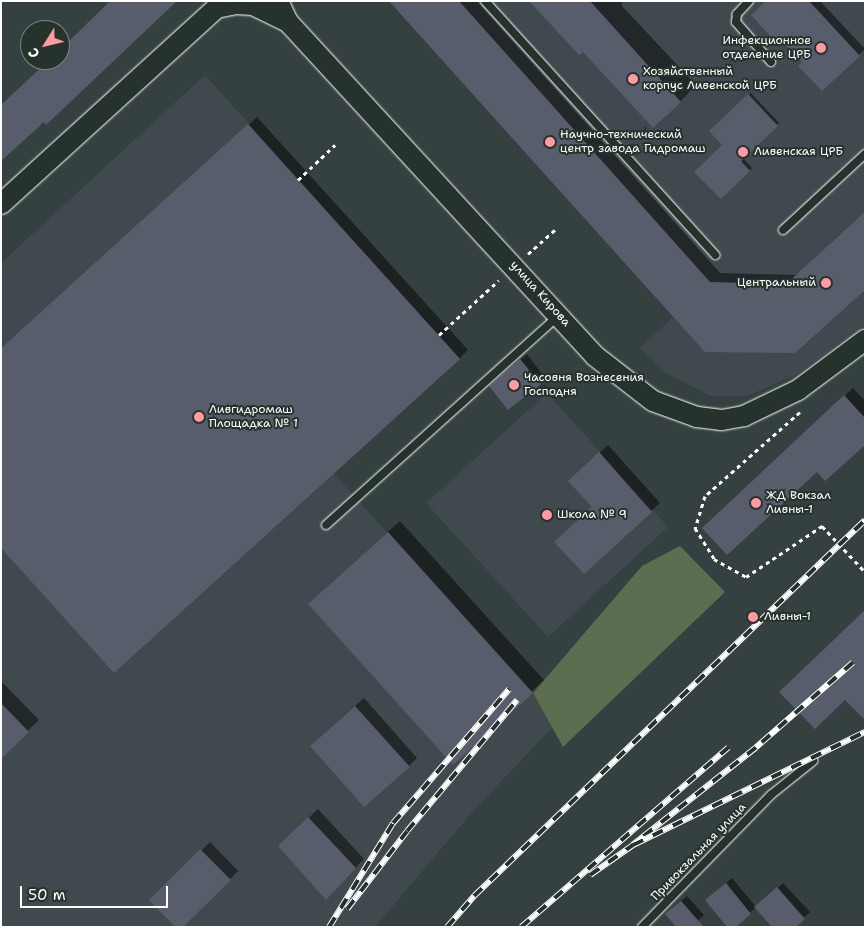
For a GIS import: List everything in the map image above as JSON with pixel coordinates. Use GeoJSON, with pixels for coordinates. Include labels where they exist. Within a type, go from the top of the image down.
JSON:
{"type":"FeatureCollection","features":[{"type":"Feature","properties":{"kind":"street","name":"улица Кирова"},"geometry":{"type":"LineString","coordinates":[[278,1],[288,22],[559,316],[609,368],[636,390],[675,411],[710,419],[730,419],[757,412],[798,390],[865,340]]}},
{"type":"Feature","properties":{"kind":"street"},"geometry":{"type":"LineString","coordinates":[[1,204],[220,5],[253,5],[288,22]]}},
{"type":"Feature","properties":{"kind":"lane"},"geometry":{"type":"LineString","coordinates":[[484,1],[715,256]]}},
{"type":"Feature","properties":{"kind":"lane"},"geometry":{"type":"LineString","coordinates":[[749,1],[738,14],[736,22],[771,62]]}},
{"type":"Feature","properties":{"kind":"lane"},"geometry":{"type":"LineString","coordinates":[[783,230],[865,154]]}},
{"type":"Feature","properties":{"kind":"lane"},"geometry":{"type":"LineString","coordinates":[[326,525],[559,316]]}},
{"type":"Feature","properties":{"kind":"lane","name":"Привокзальная улица"},"geometry":{"type":"LineString","coordinates":[[642,927],[772,794],[813,762]]}},
{"type":"Feature","properties":{"kind":"path"},"geometry":{"type":"LineString","coordinates":[[298,180],[335,146]]}},
{"type":"Feature","properties":{"kind":"path"},"geometry":{"type":"LineString","coordinates":[[439,335],[556,229]]}},
{"type":"Feature","properties":{"kind":"path"},"geometry":{"type":"LineString","coordinates":[[806,407],[705,496],[695,528],[714,560],[746,577],[822,526],[865,572]]}},
{"type":"Feature","properties":{"kind":"shaded area"},"geometry":{"type":"Polygon","coordinates":[[[389,1],[865,1],[865,325],[798,374],[747,396],[710,396],[666,373],[640,348],[673,317],[389,1]]]}},
{"type":"Feature","properties":{"kind":"shaded area"},"geometry":{"type":"Polygon","coordinates":[[[205,75],[460,359],[334,474],[533,693],[553,727],[474,810],[375,927],[1,927],[1,263],[205,75]]]}},
{"type":"Feature","properties":{"kind":"shaded area","name":"Школа № 9"},"geometry":{"type":"Polygon","coordinates":[[[547,393],[668,527],[548,637],[426,503],[547,393]]]}},
{"type":"Feature","properties":{"kind":"green space"},"geometry":{"type":"Polygon","coordinates":[[[680,546],[725,592],[563,747],[533,693],[642,566],[680,546]]]}},
{"type":"Feature","properties":{"kind":"building"},"geometry":{"type":"Polygon","coordinates":[[[110,1],[177,1],[46,125],[44,122],[1,161],[1,105],[38,70],[70,70],[70,40],[110,1]]]}},
{"type":"Feature","properties":{"kind":"building","name":"Научно-технический центр завода Гидромаш"},"geometry":{"type":"Polygon","coordinates":[[[389,1],[459,1],[710,282],[786,284],[865,212],[865,290],[795,353],[705,352],[389,1]]]}},
{"type":"Feature","properties":{"kind":"building","name":"Хозяйственный корпус Ливенской ЦРБ"},"geometry":{"type":"Polygon","coordinates":[[[529,1],[590,1],[681,102],[653,128],[583,52],[579,55],[529,1]]]}},
{"type":"Feature","properties":{"kind":"building","name":"Инфекционное отделение ЦРБ"},"geometry":{"type":"Polygon","coordinates":[[[766,1],[809,1],[860,56],[822,91],[798,66],[802,62],[779,38],[775,41],[751,15],[766,1]]]}},
{"type":"Feature","properties":{"kind":"building"},"geometry":{"type":"Polygon","coordinates":[[[748,94],[778,126],[741,161],[750,171],[721,199],[694,172],[722,145],[709,131],[748,94]]]}},
{"type":"Feature","properties":{"kind":"building","name":"Ливгидромаш Площадка № 1"},"geometry":{"type":"Polygon","coordinates":[[[248,124],[460,359],[114,673],[1,548],[1,348],[248,124]]]}},
{"type":"Feature","properties":{"kind":"building","name":"Часовня Вознесения Господня"},"geometry":{"type":"Polygon","coordinates":[[[520,359],[541,384],[508,410],[489,386],[520,359]]]}},
{"type":"Feature","properties":{"kind":"building"},"geometry":{"type":"Polygon","coordinates":[[[844,395],[865,418],[865,445],[825,481],[817,472],[727,555],[702,528],[844,395]]]}},
{"type":"Feature","properties":{"kind":"building"},"geometry":{"type":"Polygon","coordinates":[[[599,452],[652,512],[584,574],[554,542],[592,507],[568,481],[599,452]]]}},
{"type":"Feature","properties":{"kind":"building"},"geometry":{"type":"Polygon","coordinates":[[[388,532],[533,693],[453,765],[308,604],[388,532]]]}},
{"type":"Feature","properties":{"kind":"building"},"geometry":{"type":"Polygon","coordinates":[[[865,610],[865,720],[845,700],[815,729],[779,692],[865,610]]]}},
{"type":"Feature","properties":{"kind":"building"},"geometry":{"type":"Polygon","coordinates":[[[1,703],[29,732],[1,759],[1,703]]]}},
{"type":"Feature","properties":{"kind":"building"},"geometry":{"type":"Polygon","coordinates":[[[355,706],[410,767],[364,807],[310,746],[355,706]]]}},
{"type":"Feature","properties":{"kind":"building"},"geometry":{"type":"Polygon","coordinates":[[[308,817],[356,868],[326,900],[278,846],[308,817]]]}},
{"type":"Feature","properties":{"kind":"building"},"geometry":{"type":"Polygon","coordinates":[[[200,849],[231,880],[183,927],[175,927],[149,900],[200,849]]]}},
{"type":"Feature","properties":{"kind":"building"},"geometry":{"type":"Polygon","coordinates":[[[726,883],[751,914],[736,927],[727,927],[705,900],[726,883]]]}},
{"type":"Feature","properties":{"kind":"building"},"geometry":{"type":"Polygon","coordinates":[[[777,887],[805,919],[796,927],[772,927],[754,907],[777,887]]]}},
{"type":"Feature","properties":{"kind":"building"},"geometry":{"type":"Polygon","coordinates":[[[681,901],[704,927],[676,927],[665,914],[681,901]]]}},
{"type":"Feature","properties":{"kind":"railway"},"geometry":{"type":"LineString","coordinates":[[447,927],[474,896],[865,520]]}},
{"type":"Feature","properties":{"kind":"railway"},"geometry":{"type":"LineString","coordinates":[[853,663],[756,748],[633,845],[865,732]]}},
{"type":"Feature","properties":{"kind":"railway"},"geometry":{"type":"LineString","coordinates":[[329,927],[393,823],[509,689]]}},
{"type":"Feature","properties":{"kind":"railway"},"geometry":{"type":"LineString","coordinates":[[347,909],[407,831],[517,700]]}},
{"type":"Feature","properties":{"kind":"railway"},"geometry":{"type":"LineString","coordinates":[[521,927],[728,748]]}},
{"type":"Feature","properties":{"kind":"railway"},"geometry":{"type":"LineString","coordinates":[[590,875],[633,845]]}},
{"type":"Feature","properties":{"kind":"place","name":"Инфекционное отделение ЦРБ"},"geometry":{"type":"Point","coordinates":[821,48]}},
{"type":"Feature","properties":{"kind":"place","name":"Хозяйственный корпус Ливенской ЦРБ"},"geometry":{"type":"Point","coordinates":[633,79]}},
{"type":"Feature","properties":{"kind":"place","name":"Научно-технический центр завода Гидромаш"},"geometry":{"type":"Point","coordinates":[550,142]}},
{"type":"Feature","properties":{"kind":"place","name":"Ливенская ЦРБ"},"geometry":{"type":"Point","coordinates":[743,152]}},
{"type":"Feature","properties":{"kind":"place","name":"Центральный"},"geometry":{"type":"Point","coordinates":[826,283]}},
{"type":"Feature","properties":{"kind":"place","name":"Часовня Вознесения Господня"},"geometry":{"type":"Point","coordinates":[514,385]}},
{"type":"Feature","properties":{"kind":"place","name":"Ливгидромаш Площадка № 1"},"geometry":{"type":"Point","coordinates":[199,417]}},
{"type":"Feature","properties":{"kind":"place","name":"ЖД Вокзал Ливны-1"},"geometry":{"type":"Point","coordinates":[756,503]}},
{"type":"Feature","properties":{"kind":"place","name":"Школа № 9"},"geometry":{"type":"Point","coordinates":[547,515]}},
{"type":"Feature","properties":{"kind":"place","name":"Ливны-1"},"geometry":{"type":"Point","coordinates":[753,617]}}]}
